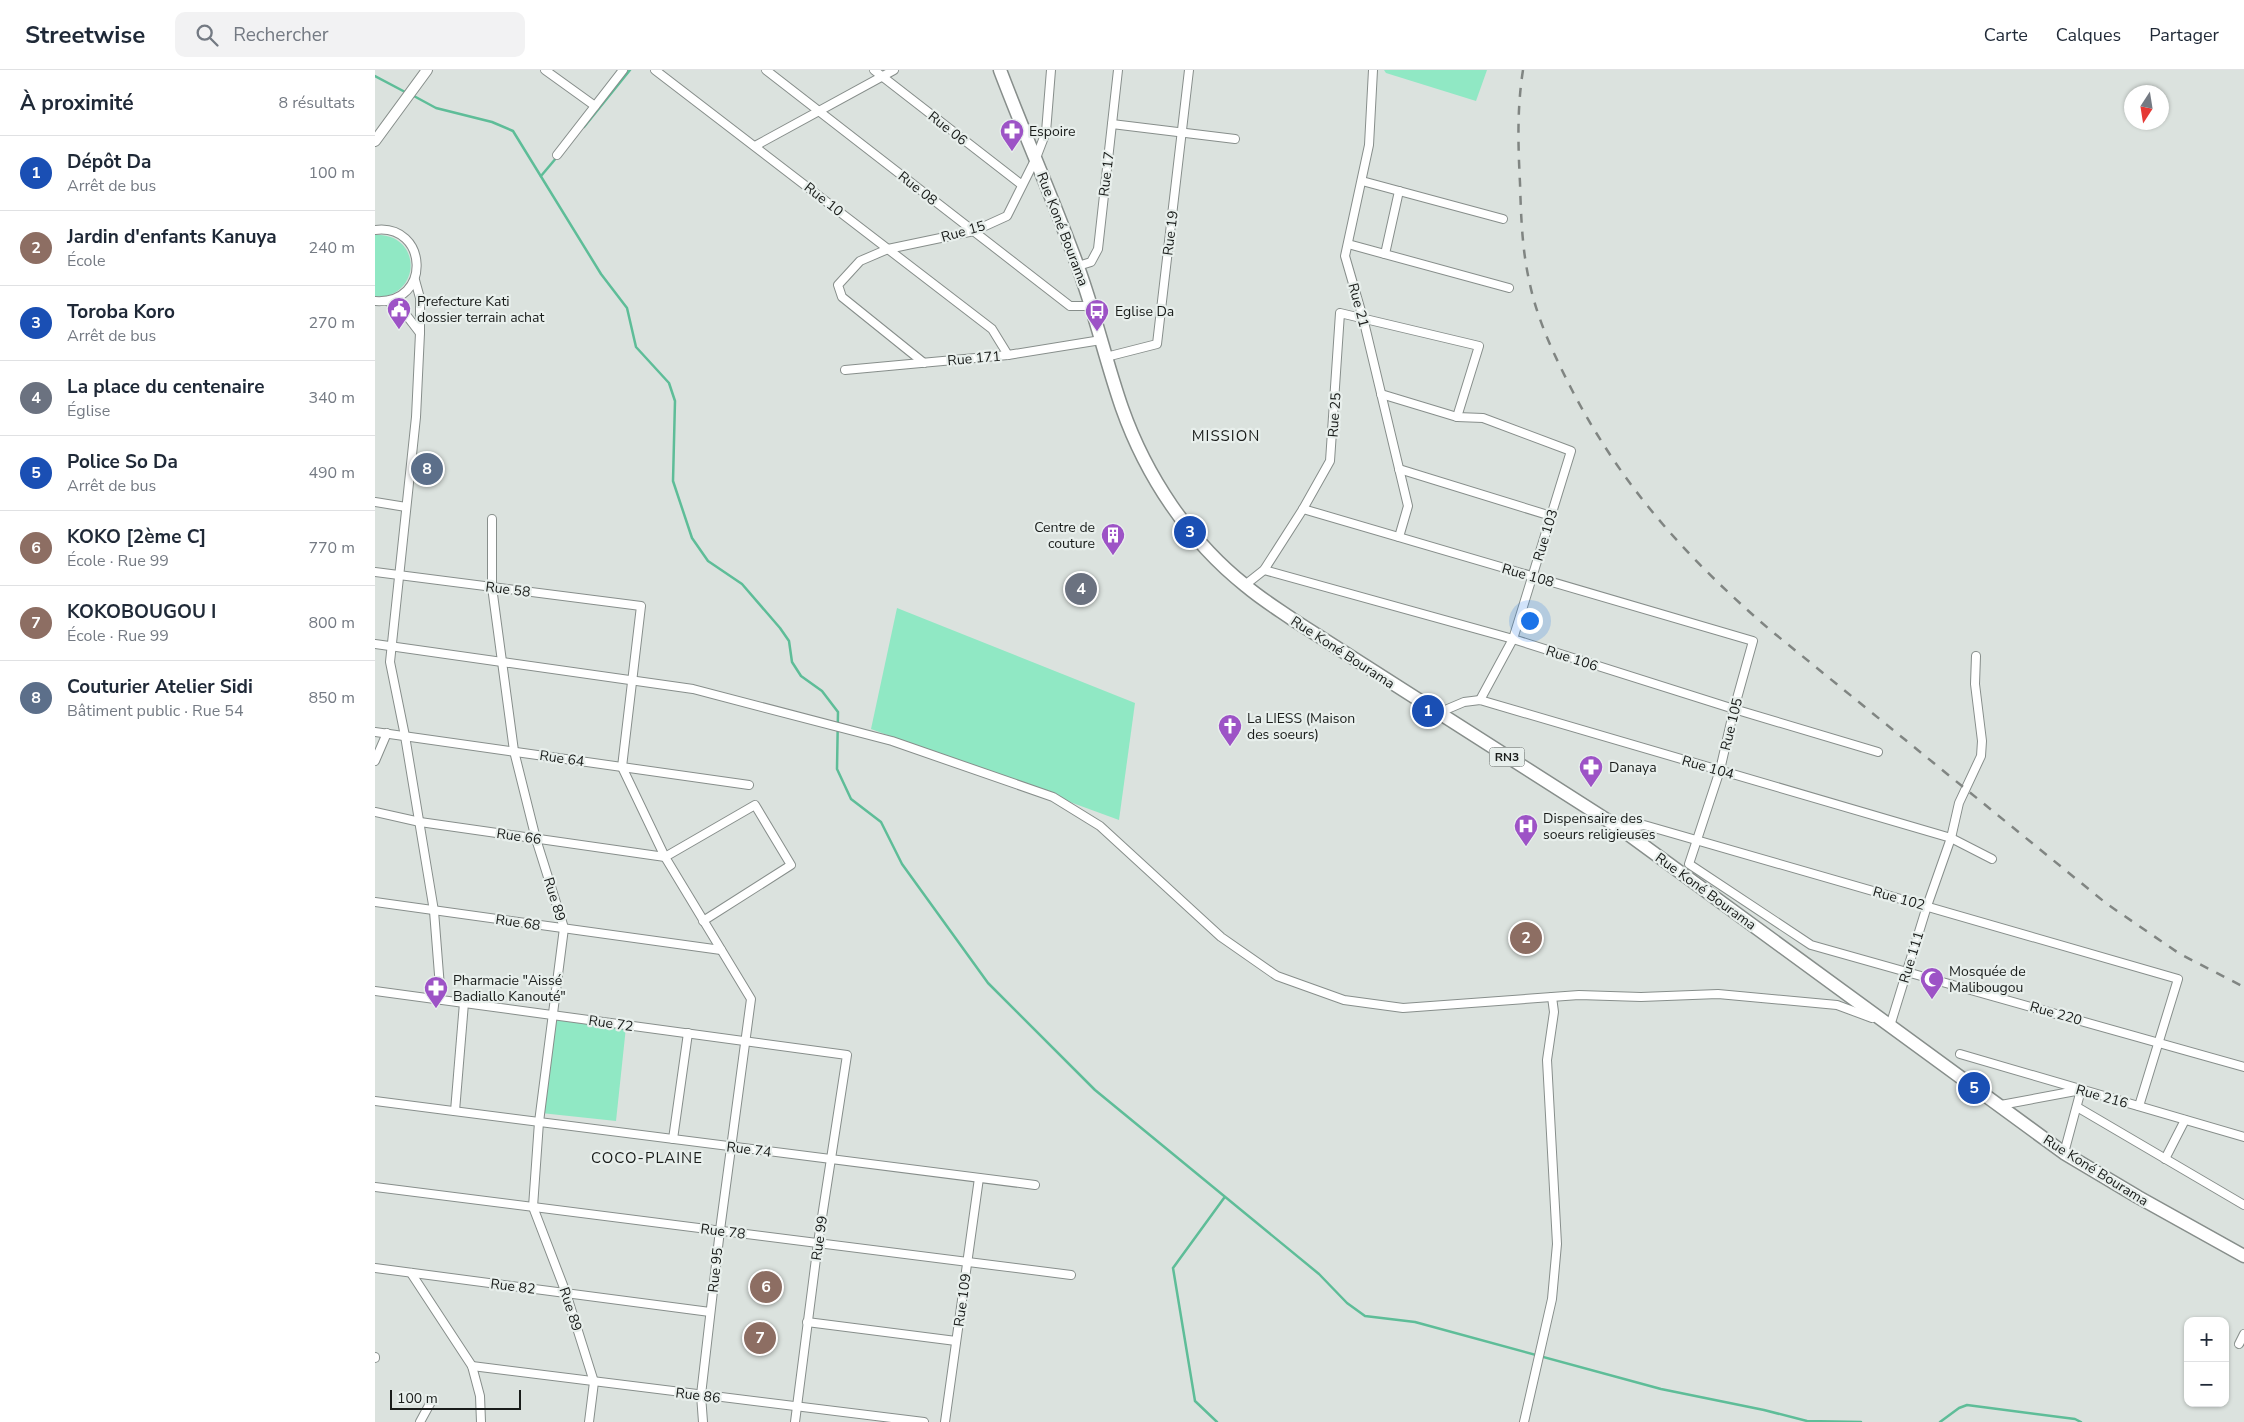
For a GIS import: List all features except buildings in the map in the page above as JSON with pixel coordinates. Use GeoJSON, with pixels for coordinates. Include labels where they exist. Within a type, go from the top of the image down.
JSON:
{"type":"FeatureCollection","features":[{"type":"Feature","properties":{"kind":"highway","name":"Rue Koné Bourama"},"geometry":{"type":"LineString","coordinates":[[1001,70],[1078,266],[1106,357],[1131,429],[1159,486],[1178,515],[1214,557],[1245,586],[1291,619],[1621,829],[2001,1105],[2064,1153],[2244,1256]]}},
{"type":"Feature","properties":{"kind":"street"},"geometry":{"type":"LineString","coordinates":[[375,141],[398,107],[427,70]]}},
{"type":"Feature","properties":{"kind":"street"},"geometry":{"type":"LineString","coordinates":[[545,70],[595,106]]}},
{"type":"Feature","properties":{"kind":"street"},"geometry":{"type":"LineString","coordinates":[[557,154],[623,70]]}},
{"type":"Feature","properties":{"kind":"street","name":"Rue 10"},"geometry":{"type":"LineString","coordinates":[[655,70],[992,329],[1008,355]]}},
{"type":"Feature","properties":{"kind":"street","name":"Rue 08"},"geometry":{"type":"LineString","coordinates":[[766,70],[1070,306],[1091,306]]}},
{"type":"Feature","properties":{"kind":"street","name":"Rue 06"},"geometry":{"type":"LineString","coordinates":[[874,70],[1022,185]]}},
{"type":"Feature","properties":{"kind":"street"},"geometry":{"type":"LineString","coordinates":[[755,146],[894,70]]}},
{"type":"Feature","properties":{"kind":"street","name":"Rue 15"},"geometry":{"type":"LineString","coordinates":[[924,363],[842,297],[838,285],[860,261],[888,249],[973,231],[1007,216],[1036,158],[1045,132],[1051,70]]}},
{"type":"Feature","properties":{"kind":"street","name":"Rue 17"},"geometry":{"type":"LineString","coordinates":[[1078,266],[1091,262],[1098,248],[1119,70]]}},
{"type":"Feature","properties":{"kind":"street","name":"Rue 19"},"geometry":{"type":"LineString","coordinates":[[1106,357],[1157,344],[1189,70]]}},
{"type":"Feature","properties":{"kind":"street","name":"Rue 21"},"geometry":{"type":"LineString","coordinates":[[1373,70],[1369,145],[1345,256],[1363,318],[1408,506],[1399,538]]}},
{"type":"Feature","properties":{"kind":"street"},"geometry":{"type":"LineString","coordinates":[[1112,124],[1235,139]]}},
{"type":"Feature","properties":{"kind":"street"},"geometry":{"type":"LineString","coordinates":[[1362,181],[1503,219]]}},
{"type":"Feature","properties":{"kind":"street"},"geometry":{"type":"LineString","coordinates":[[1385,254],[1399,191]]}},
{"type":"Feature","properties":{"kind":"street"},"geometry":{"type":"LineString","coordinates":[[375,230],[393,231],[405,238],[413,248],[418,267],[415,280],[408,291],[397,299],[375,302]]}},
{"type":"Feature","properties":{"kind":"street"},"geometry":{"type":"LineString","coordinates":[[1348,244],[1509,288]]}},
{"type":"Feature","properties":{"kind":"street"},"geometry":{"type":"LineString","coordinates":[[415,280],[420,298],[416,417],[390,662],[405,736],[434,910],[441,1000]]}},
{"type":"Feature","properties":{"kind":"street"},"geometry":{"type":"LineString","coordinates":[[388,301],[407,316],[420,333]]}},
{"type":"Feature","properties":{"kind":"street","name":"Rue 25"},"geometry":{"type":"LineString","coordinates":[[1245,586],[1264,570],[1331,461],[1340,313],[1363,318]]}},
{"type":"Feature","properties":{"kind":"street"},"geometry":{"type":"LineString","coordinates":[[1363,318],[1479,346],[1457,417],[1381,394]]}},
{"type":"Feature","properties":{"kind":"street","name":"Rue 171"},"geometry":{"type":"LineString","coordinates":[[845,370],[1008,355],[1101,340]]}},
{"type":"Feature","properties":{"kind":"street","name":"Rue 103"},"geometry":{"type":"LineString","coordinates":[[1457,417],[1483,418],[1571,451],[1513,639],[1480,700]]}},
{"type":"Feature","properties":{"kind":"street"},"geometry":{"type":"LineString","coordinates":[[1399,469],[1551,516]]}},
{"type":"Feature","properties":{"kind":"street"},"geometry":{"type":"LineString","coordinates":[[375,502],[406,507]]}},
{"type":"Feature","properties":{"kind":"street","name":"Rue 108"},"geometry":{"type":"LineString","coordinates":[[1303,509],[1753,641]]}},
{"type":"Feature","properties":{"kind":"street","name":"Rue 89"},"geometry":{"type":"LineString","coordinates":[[492,519],[492,587],[514,751],[537,839],[564,928],[539,1122],[533,1207],[566,1293],[594,1382],[589,1422]]}},
{"type":"Feature","properties":{"kind":"street","name":"Rue 106"},"geometry":{"type":"LineString","coordinates":[[1264,570],[1513,639],[1733,709],[1878,752]]}},
{"type":"Feature","properties":{"kind":"street","name":"Rue 58"},"geometry":{"type":"LineString","coordinates":[[375,572],[641,606],[632,680]]}},
{"type":"Feature","properties":{"kind":"street","name":"Rue 105"},"geometry":{"type":"LineString","coordinates":[[1689,864],[1719,770],[1733,709],[1753,641]]}},
{"type":"Feature","properties":{"kind":"street"},"geometry":{"type":"LineString","coordinates":[[375,644],[693,689],[891,741],[1053,797],[1100,826],[1221,938],[1277,976],[1344,1000],[1403,1008],[1552,997],[1718,994],[1837,1006],[1851,1009],[1890,1026]]}},
{"type":"Feature","properties":{"kind":"street","name":"Rue 111"},"geometry":{"type":"LineString","coordinates":[[1890,1026],[1927,906],[1951,838],[1959,804],[1981,756],[1982,741],[1975,684],[1976,656]]}},
{"type":"Feature","properties":{"kind":"street"},"geometry":{"type":"LineString","coordinates":[[632,680],[623,767],[665,857],[721,950]]}},
{"type":"Feature","properties":{"kind":"street","name":"Rue 104"},"geometry":{"type":"LineString","coordinates":[[1438,713],[1464,702],[1480,700],[1951,838],[1992,859]]}},
{"type":"Feature","properties":{"kind":"street","name":"Rue 64"},"geometry":{"type":"LineString","coordinates":[[375,732],[749,785]]}},
{"type":"Feature","properties":{"kind":"street"},"geometry":{"type":"LineString","coordinates":[[375,761],[387,733]]}},
{"type":"Feature","properties":{"kind":"street"},"geometry":{"type":"LineString","coordinates":[[665,857],[755,805],[791,865],[703,921]]}},
{"type":"Feature","properties":{"kind":"street","name":"Rue 66"},"geometry":{"type":"LineString","coordinates":[[375,812],[420,822],[665,857]]}},
{"type":"Feature","properties":{"kind":"street","name":"Rue 102"},"geometry":{"type":"LineString","coordinates":[[1621,829],[1644,825],[2178,979],[2158,1043]]}},
{"type":"Feature","properties":{"kind":"street","name":"Rue 220"},"geometry":{"type":"LineString","coordinates":[[1689,864],[1811,945],[2244,1067]]}},
{"type":"Feature","properties":{"kind":"street","name":"Rue 68"},"geometry":{"type":"LineString","coordinates":[[375,902],[721,950]]}},
{"type":"Feature","properties":{"kind":"street","name":"Rue 95"},"geometry":{"type":"LineString","coordinates":[[703,1422],[701,1395],[719,1230],[751,998],[721,950]]}},
{"type":"Feature","properties":{"kind":"street","name":"Rue 72"},"geometry":{"type":"LineString","coordinates":[[375,991],[847,1054]]}},
{"type":"Feature","properties":{"kind":"street"},"geometry":{"type":"LineString","coordinates":[[1524,1422],[1552,1299],[1557,1244],[1547,1060],[1553,1012],[1552,997]]}},
{"type":"Feature","properties":{"kind":"street"},"geometry":{"type":"LineString","coordinates":[[455,1111],[464,1003]]}},
{"type":"Feature","properties":{"kind":"street"},"geometry":{"type":"LineString","coordinates":[[673,1139],[687,1033]]}},
{"type":"Feature","properties":{"kind":"street"},"geometry":{"type":"LineString","coordinates":[[2139,1106],[2158,1043]]}},
{"type":"Feature","properties":{"kind":"street","name":"Rue 99"},"geometry":{"type":"LineString","coordinates":[[795,1422],[817,1243],[847,1054]]}},
{"type":"Feature","properties":{"kind":"street","name":"Rue 216"},"geometry":{"type":"LineString","coordinates":[[1960,1054],[2244,1137]]}},
{"type":"Feature","properties":{"kind":"street"},"geometry":{"type":"LineString","coordinates":[[2001,1105],[2081,1090],[2064,1153]]}},
{"type":"Feature","properties":{"kind":"street","name":"Rue 74"},"geometry":{"type":"LineString","coordinates":[[375,1101],[1035,1185]]}},
{"type":"Feature","properties":{"kind":"street"},"geometry":{"type":"LineString","coordinates":[[2077,1107],[2244,1205]]}},
{"type":"Feature","properties":{"kind":"street"},"geometry":{"type":"LineString","coordinates":[[2165,1159],[2185,1120]]}},
{"type":"Feature","properties":{"kind":"street","name":"Rue 109"},"geometry":{"type":"LineString","coordinates":[[945,1422],[979,1178]]}},
{"type":"Feature","properties":{"kind":"street","name":"Rue 78"},"geometry":{"type":"LineString","coordinates":[[375,1186],[1071,1275]]}},
{"type":"Feature","properties":{"kind":"street","name":"Rue 82"},"geometry":{"type":"LineString","coordinates":[[375,1268],[710,1312]]}},
{"type":"Feature","properties":{"kind":"street"},"geometry":{"type":"LineString","coordinates":[[411,1273],[473,1366],[480,1396],[481,1422]]}},
{"type":"Feature","properties":{"kind":"street"},"geometry":{"type":"LineString","coordinates":[[807,1322],[957,1341]]}},
{"type":"Feature","properties":{"kind":"street"},"geometry":{"type":"LineString","coordinates":[[2239,1344],[2244,1334]]}},
{"type":"Feature","properties":{"kind":"street","name":"Rue 86"},"geometry":{"type":"LineString","coordinates":[[473,1366],[924,1422]]}},
{"type":"Feature","properties":{"kind":"street"},"geometry":{"type":"LineString","coordinates":[[420,1422],[432,1400]]}},
{"type":"Feature","properties":{"kind":"green space"},"geometry":{"type":"Polygon","coordinates":[[[1384,70],[1487,70],[1476,101],[1386,73],[1384,70]]]}},
{"type":"Feature","properties":{"kind":"green space"},"geometry":{"type":"Polygon","coordinates":[[[375,235],[390,237],[401,243],[408,253],[411,264],[409,276],[402,286],[391,294],[375,298],[375,235]]]}},
{"type":"Feature","properties":{"kind":"green space"},"geometry":{"type":"Polygon","coordinates":[[[897,608],[1135,703],[1119,820],[871,729],[897,608]]]}},
{"type":"Feature","properties":{"kind":"green space"},"geometry":{"type":"Polygon","coordinates":[[[551,1019],[626,1027],[616,1121],[541,1113],[551,1019]]]}},
{"type":"Feature","properties":{"kind":"waterway"},"geometry":{"type":"LineString","coordinates":[[584,127],[630,70]]}},
{"type":"Feature","properties":{"kind":"waterway"},"geometry":{"type":"LineString","coordinates":[[375,76],[407,93]]}},
{"type":"Feature","properties":{"kind":"waterway"},"geometry":{"type":"LineString","coordinates":[[412,95],[436,108],[492,122],[513,131],[601,274],[627,308],[636,347],[669,383],[675,401],[673,481],[692,538],[708,561],[742,584],[780,628],[789,641],[792,662],[801,676],[822,691],[838,712],[837,769],[851,799],[881,822],[902,864],[988,983],[1095,1090],[1319,1274],[1347,1303],[1365,1316],[1415,1322],[1661,1389],[1764,1410],[1807,1421],[1861,1422]]}},
{"type":"Feature","properties":{"kind":"waterway"},"geometry":{"type":"LineString","coordinates":[[541,176],[557,157]]}},
{"type":"Feature","properties":{"kind":"waterway"},"geometry":{"type":"LineString","coordinates":[[1217,1422],[1195,1401],[1173,1268],[1224,1198]]}},
{"type":"Feature","properties":{"kind":"waterway"},"geometry":{"type":"LineString","coordinates":[[1940,1422],[1959,1408],[1967,1405],[2075,1419],[2081,1422]]}},
{"type":"Feature","properties":{"kind":"railway"},"geometry":{"type":"LineString","coordinates":[[1523,70],[1519,126],[1521,208],[1525,256],[1532,295],[1547,338],[1573,392],[1593,427],[1636,491],[1684,548],[1711,576],[1769,629],[2107,904],[2180,954],[2244,987]]}},
{"type":"Feature","properties":{"kind":"place","name":"Espoire"},"geometry":{"type":"Point","coordinates":[1012,152]}},
{"type":"Feature","properties":{"kind":"place","name":"Prefecture Kati dossier terrain achat"},"geometry":{"type":"Point","coordinates":[399,330]}},
{"type":"Feature","properties":{"kind":"place","name":"Eglise Da"},"geometry":{"type":"Point","coordinates":[1097,332]}},
{"type":"Feature","properties":{"kind":"place","name":"Couturier Atelier Sidi"},"geometry":{"type":"Point","coordinates":[427,469]}},
{"type":"Feature","properties":{"kind":"place","name":"Toroba Koro"},"geometry":{"type":"Point","coordinates":[1190,532]}},
{"type":"Feature","properties":{"kind":"place","name":"Centre de couture"},"geometry":{"type":"Point","coordinates":[1113,556]}},
{"type":"Feature","properties":{"kind":"place","name":"La place du centenaire"},"geometry":{"type":"Point","coordinates":[1081,589]}},
{"type":"Feature","properties":{"kind":"place","name":"Dépôt Da"},"geometry":{"type":"Point","coordinates":[1428,711]}},
{"type":"Feature","properties":{"kind":"place","name":"La LIESS (Maison des soeurs)"},"geometry":{"type":"Point","coordinates":[1230,747]}},
{"type":"Feature","properties":{"kind":"place","name":"Danaya"},"geometry":{"type":"Point","coordinates":[1591,788]}},
{"type":"Feature","properties":{"kind":"place","name":"Dispensaire des soeurs religieuses"},"geometry":{"type":"Point","coordinates":[1526,847]}},
{"type":"Feature","properties":{"kind":"place","name":"Jardin d'enfants Kanuya"},"geometry":{"type":"Point","coordinates":[1526,938]}},
{"type":"Feature","properties":{"kind":"place","name":"Mosquée de Malibougou"},"geometry":{"type":"Point","coordinates":[1932,1000]}},
{"type":"Feature","properties":{"kind":"place","name":"Pharmacie \"Aissé Badiallo Kanouté\""},"geometry":{"type":"Point","coordinates":[436,1009]}},
{"type":"Feature","properties":{"kind":"place","name":"Police So Da"},"geometry":{"type":"Point","coordinates":[1974,1088]}},
{"type":"Feature","properties":{"kind":"place","name":"KOKO [2ème C]"},"geometry":{"type":"Point","coordinates":[766,1287]}},
{"type":"Feature","properties":{"kind":"place","name":"KOKOBOUGOU I"},"geometry":{"type":"Point","coordinates":[760,1338]}},
{"type":"Feature","properties":{"kind":"district","name":"MISSION"},"geometry":{"type":"Point","coordinates":[1226,436]}},
{"type":"Feature","properties":{"kind":"district","name":"COCO-PLAINE"},"geometry":{"type":"Point","coordinates":[647,1158]}}]}
